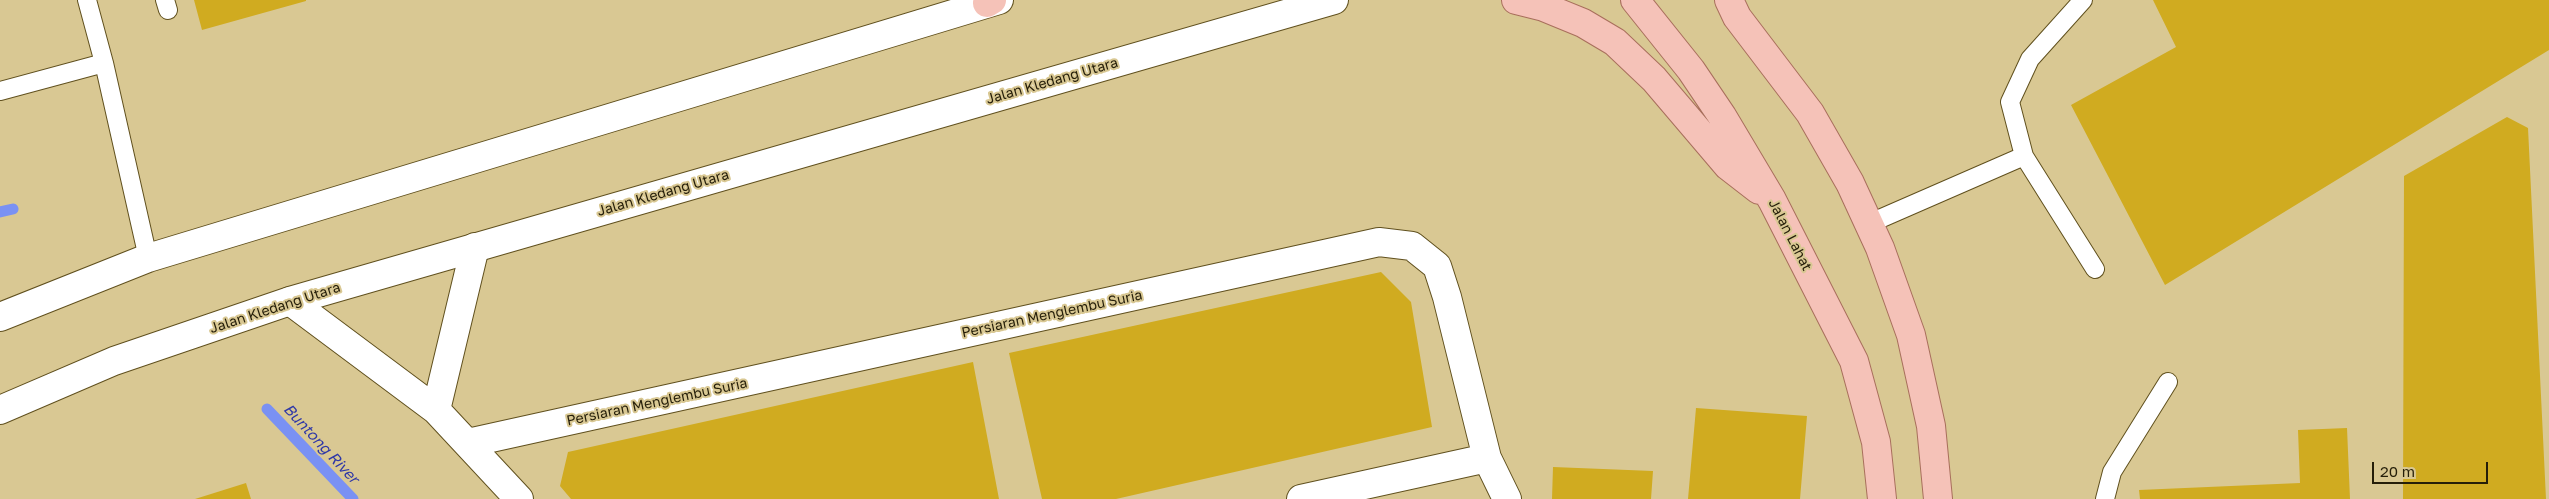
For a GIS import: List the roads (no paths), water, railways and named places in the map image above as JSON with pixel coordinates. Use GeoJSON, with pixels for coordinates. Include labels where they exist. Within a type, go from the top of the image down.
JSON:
{"type":"FeatureCollection","features":[{"type":"Feature","properties":{"kind":"main road","name":"Jalan Kledang Utara"},"geometry":{"type":"LineString","coordinates":[[0,410],[114,361],[290,302],[1334,0]]}},
{"type":"Feature","properties":{"kind":"main road"},"geometry":{"type":"LineString","coordinates":[[1516,0],[1544,7],[1583,22],[1614,42],[1654,78],[1728,166],[1772,200]]}},
{"type":"Feature","properties":{"kind":"main road","name":"Jalan Lahat"},"geometry":{"type":"LineString","coordinates":[[1635,0],[1691,70],[1722,116],[1772,200],[1854,361],[1876,442],[1882,499]]}},
{"type":"Feature","properties":{"kind":"main road"},"geometry":{"type":"LineString","coordinates":[[0,317],[148,258],[993,1]]}},
{"type":"Feature","properties":{"kind":"main road"},"geometry":{"type":"LineString","coordinates":[[1728,6],[1810,113],[1850,183],[1868,224],[1911,335],[1931,426],[1938,499]]}},
{"type":"Feature","properties":{"kind":"main road","name":"Persiaran Menglembu Suria"},"geometry":{"type":"LineString","coordinates":[[468,443],[1379,242],[1412,246],[1437,266],[1447,297],[1487,458],[1507,499]]}},
{"type":"Feature","properties":{"kind":"main road"},"geometry":{"type":"LineString","coordinates":[[436,410],[475,247]]}},
{"type":"Feature","properties":{"kind":"main road"},"geometry":{"type":"LineString","coordinates":[[290,302],[436,410],[519,499]]}},
{"type":"Feature","properties":{"kind":"main road"},"geometry":{"type":"LineString","coordinates":[[1301,499],[1487,458]]}},
{"type":"Feature","properties":{"kind":"lane"},"geometry":{"type":"LineString","coordinates":[[87,0],[104,62],[148,258]]}},
{"type":"Feature","properties":{"kind":"lane"},"geometry":{"type":"LineString","coordinates":[[2083,0],[2030,59],[2010,102],[2024,156],[2095,269]]}},
{"type":"Feature","properties":{"kind":"lane"},"geometry":{"type":"LineString","coordinates":[[0,91],[104,62]]}},
{"type":"Feature","properties":{"kind":"lane"},"geometry":{"type":"LineString","coordinates":[[1868,224],[2024,156]]}},
{"type":"Feature","properties":{"kind":"lane"},"geometry":{"type":"LineString","coordinates":[[2105,499],[2112,472],[2168,382]]}},
{"type":"Feature","properties":{"kind":"waterway","name":"Buntong River"},"geometry":{"type":"LineString","coordinates":[[0,212],[13,209]]}},
{"type":"Feature","properties":{"kind":"waterway","name":"Buntong River"},"geometry":{"type":"LineString","coordinates":[[267,409],[353,499]]}}]}
